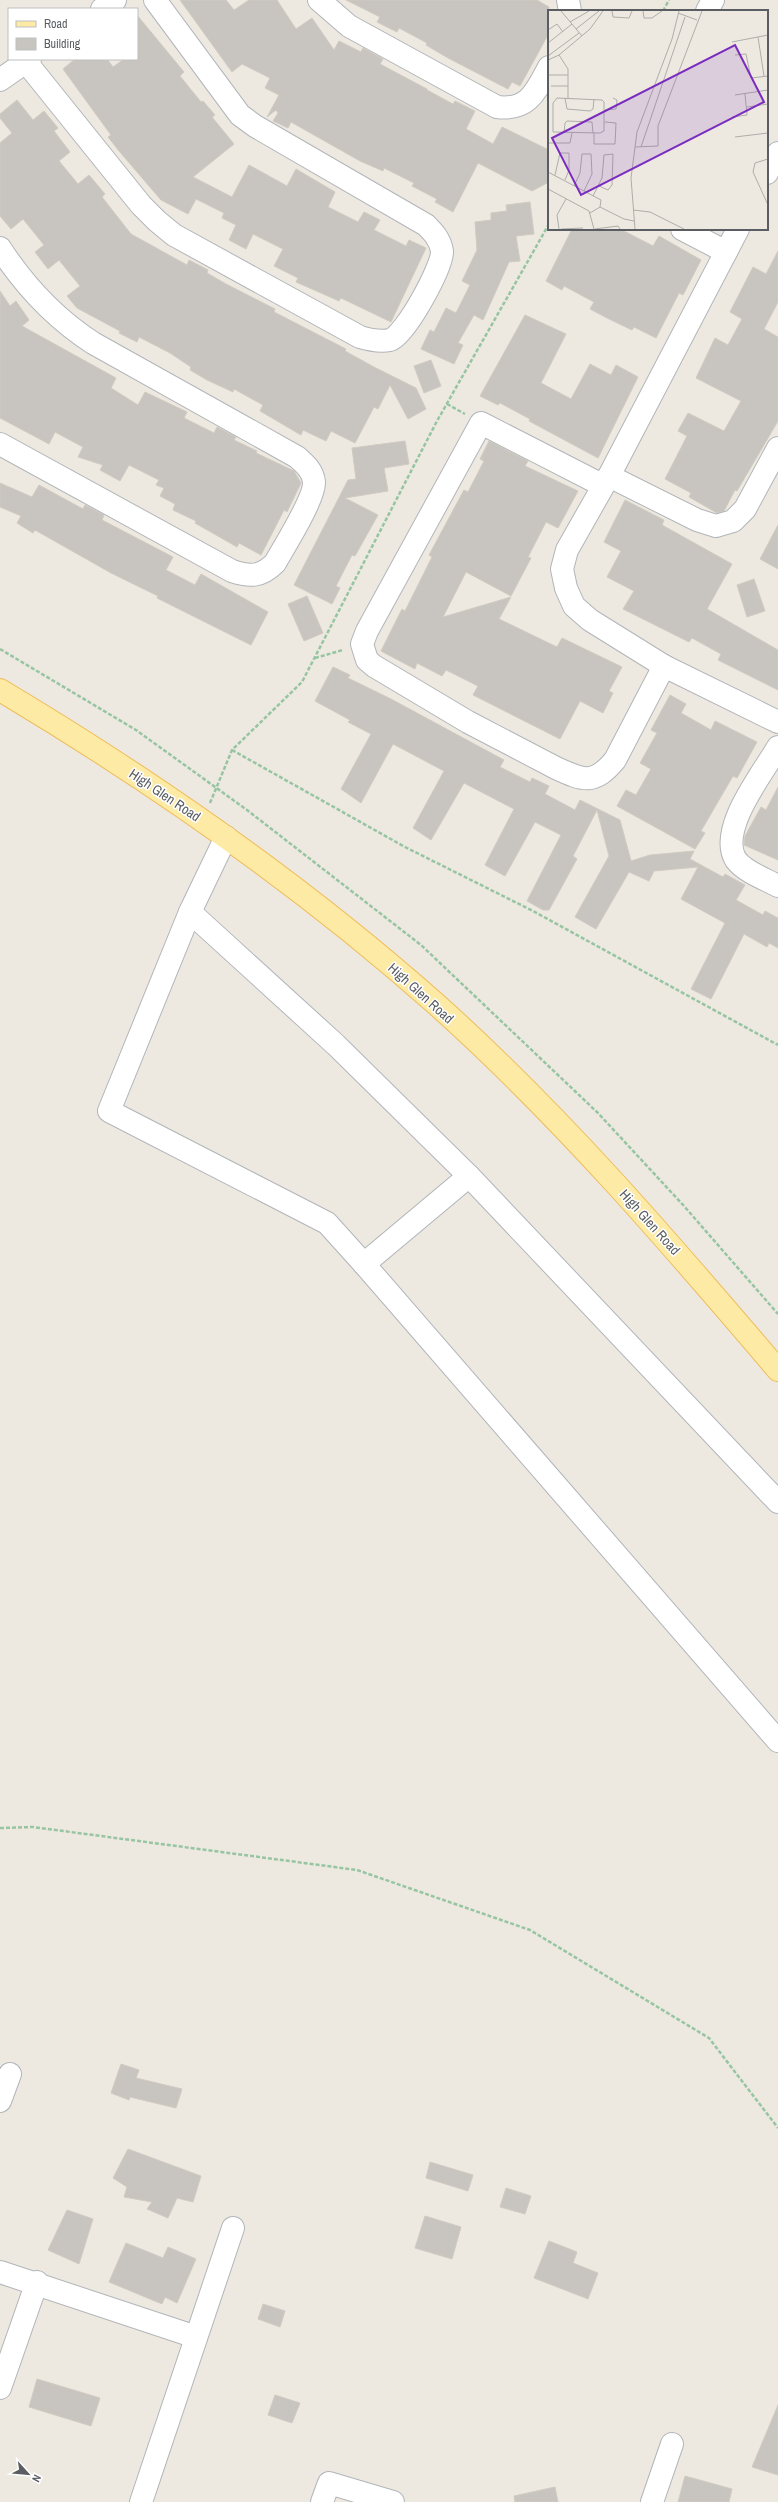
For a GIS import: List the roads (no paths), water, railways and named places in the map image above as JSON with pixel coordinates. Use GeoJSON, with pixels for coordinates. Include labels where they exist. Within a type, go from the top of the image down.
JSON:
{"type":"FeatureCollection","features":[{"type":"Feature","properties":{"kind":"main road","name":"High Glen Road"},"geometry":{"type":"LineString","coordinates":[[0,690],[91,744],[226,837],[374,951],[438,1006],[575,1141],[654,1227],[778,1370]]}},
{"type":"Feature","properties":{"kind":"street"},"geometry":{"type":"LineString","coordinates":[[103,8],[115,0]]}},
{"type":"Feature","properties":{"kind":"street"},"geometry":{"type":"LineString","coordinates":[[0,80],[28,60],[141,206],[168,230],[360,337],[373,341],[391,340],[404,329],[437,270],[442,251],[436,236],[426,225],[255,126],[240,115],[155,0]]}},
{"type":"Feature","properties":{"kind":"street"},"geometry":{"type":"LineString","coordinates":[[319,0],[348,26],[497,107],[510,108],[524,103],[534,94],[548,69]]}},
{"type":"Feature","properties":{"kind":"street"},"geometry":{"type":"LineString","coordinates":[[568,0],[570,10]]}},
{"type":"Feature","properties":{"kind":"street"},"geometry":{"type":"LineString","coordinates":[[708,10],[713,0]]}},
{"type":"Feature","properties":{"kind":"street"},"geometry":{"type":"LineString","coordinates":[[684,230],[726,252]]}},
{"type":"Feature","properties":{"kind":"street"},"geometry":{"type":"LineString","coordinates":[[737,230],[567,550],[562,570],[566,588],[574,606],[590,620],[664,666],[778,722]]}},
{"type":"Feature","properties":{"kind":"street"},"geometry":{"type":"LineString","coordinates":[[0,444],[232,571],[245,575],[256,576],[267,571],[275,563],[309,501],[314,482],[309,467],[297,457],[93,343],[69,327],[47,307],[1,250]]}},
{"type":"Feature","properties":{"kind":"street"},"geometry":{"type":"LineString","coordinates":[[664,666],[615,760],[604,773],[595,778],[586,779],[574,777],[556,768],[421,696],[367,660],[362,644],[367,631],[481,423],[605,480],[697,520],[716,526],[733,521],[745,509],[778,448]]}},
{"type":"Feature","properties":{"kind":"street"},"geometry":{"type":"LineString","coordinates":[[778,747],[737,818],[731,832],[731,847],[737,860],[746,869],[778,886]]}},
{"type":"Feature","properties":{"kind":"street"},"geometry":{"type":"LineString","coordinates":[[226,837],[190,912],[109,1111],[327,1223],[778,1741]]}},
{"type":"Feature","properties":{"kind":"street"},"geometry":{"type":"LineString","coordinates":[[190,912],[336,1045],[469,1176],[778,1502]]}},
{"type":"Feature","properties":{"kind":"street"},"geometry":{"type":"LineString","coordinates":[[364,1264],[469,1176]]}},
{"type":"Feature","properties":{"kind":"street"},"geometry":{"type":"LineString","coordinates":[[0,2101],[10,2074]]}},
{"type":"Feature","properties":{"kind":"street"},"geometry":{"type":"LineString","coordinates":[[141,2502],[233,2228]]}},
{"type":"Feature","properties":{"kind":"street"},"geometry":{"type":"LineString","coordinates":[[0,2272],[37,2282],[196,2337]]}},
{"type":"Feature","properties":{"kind":"street"},"geometry":{"type":"LineString","coordinates":[[0,2388],[37,2282]]}},
{"type":"Feature","properties":{"kind":"street"},"geometry":{"type":"LineString","coordinates":[[652,2502],[672,2444]]}},
{"type":"Feature","properties":{"kind":"street"},"geometry":{"type":"LineString","coordinates":[[322,2502],[329,2483],[392,2502]]}}]}
